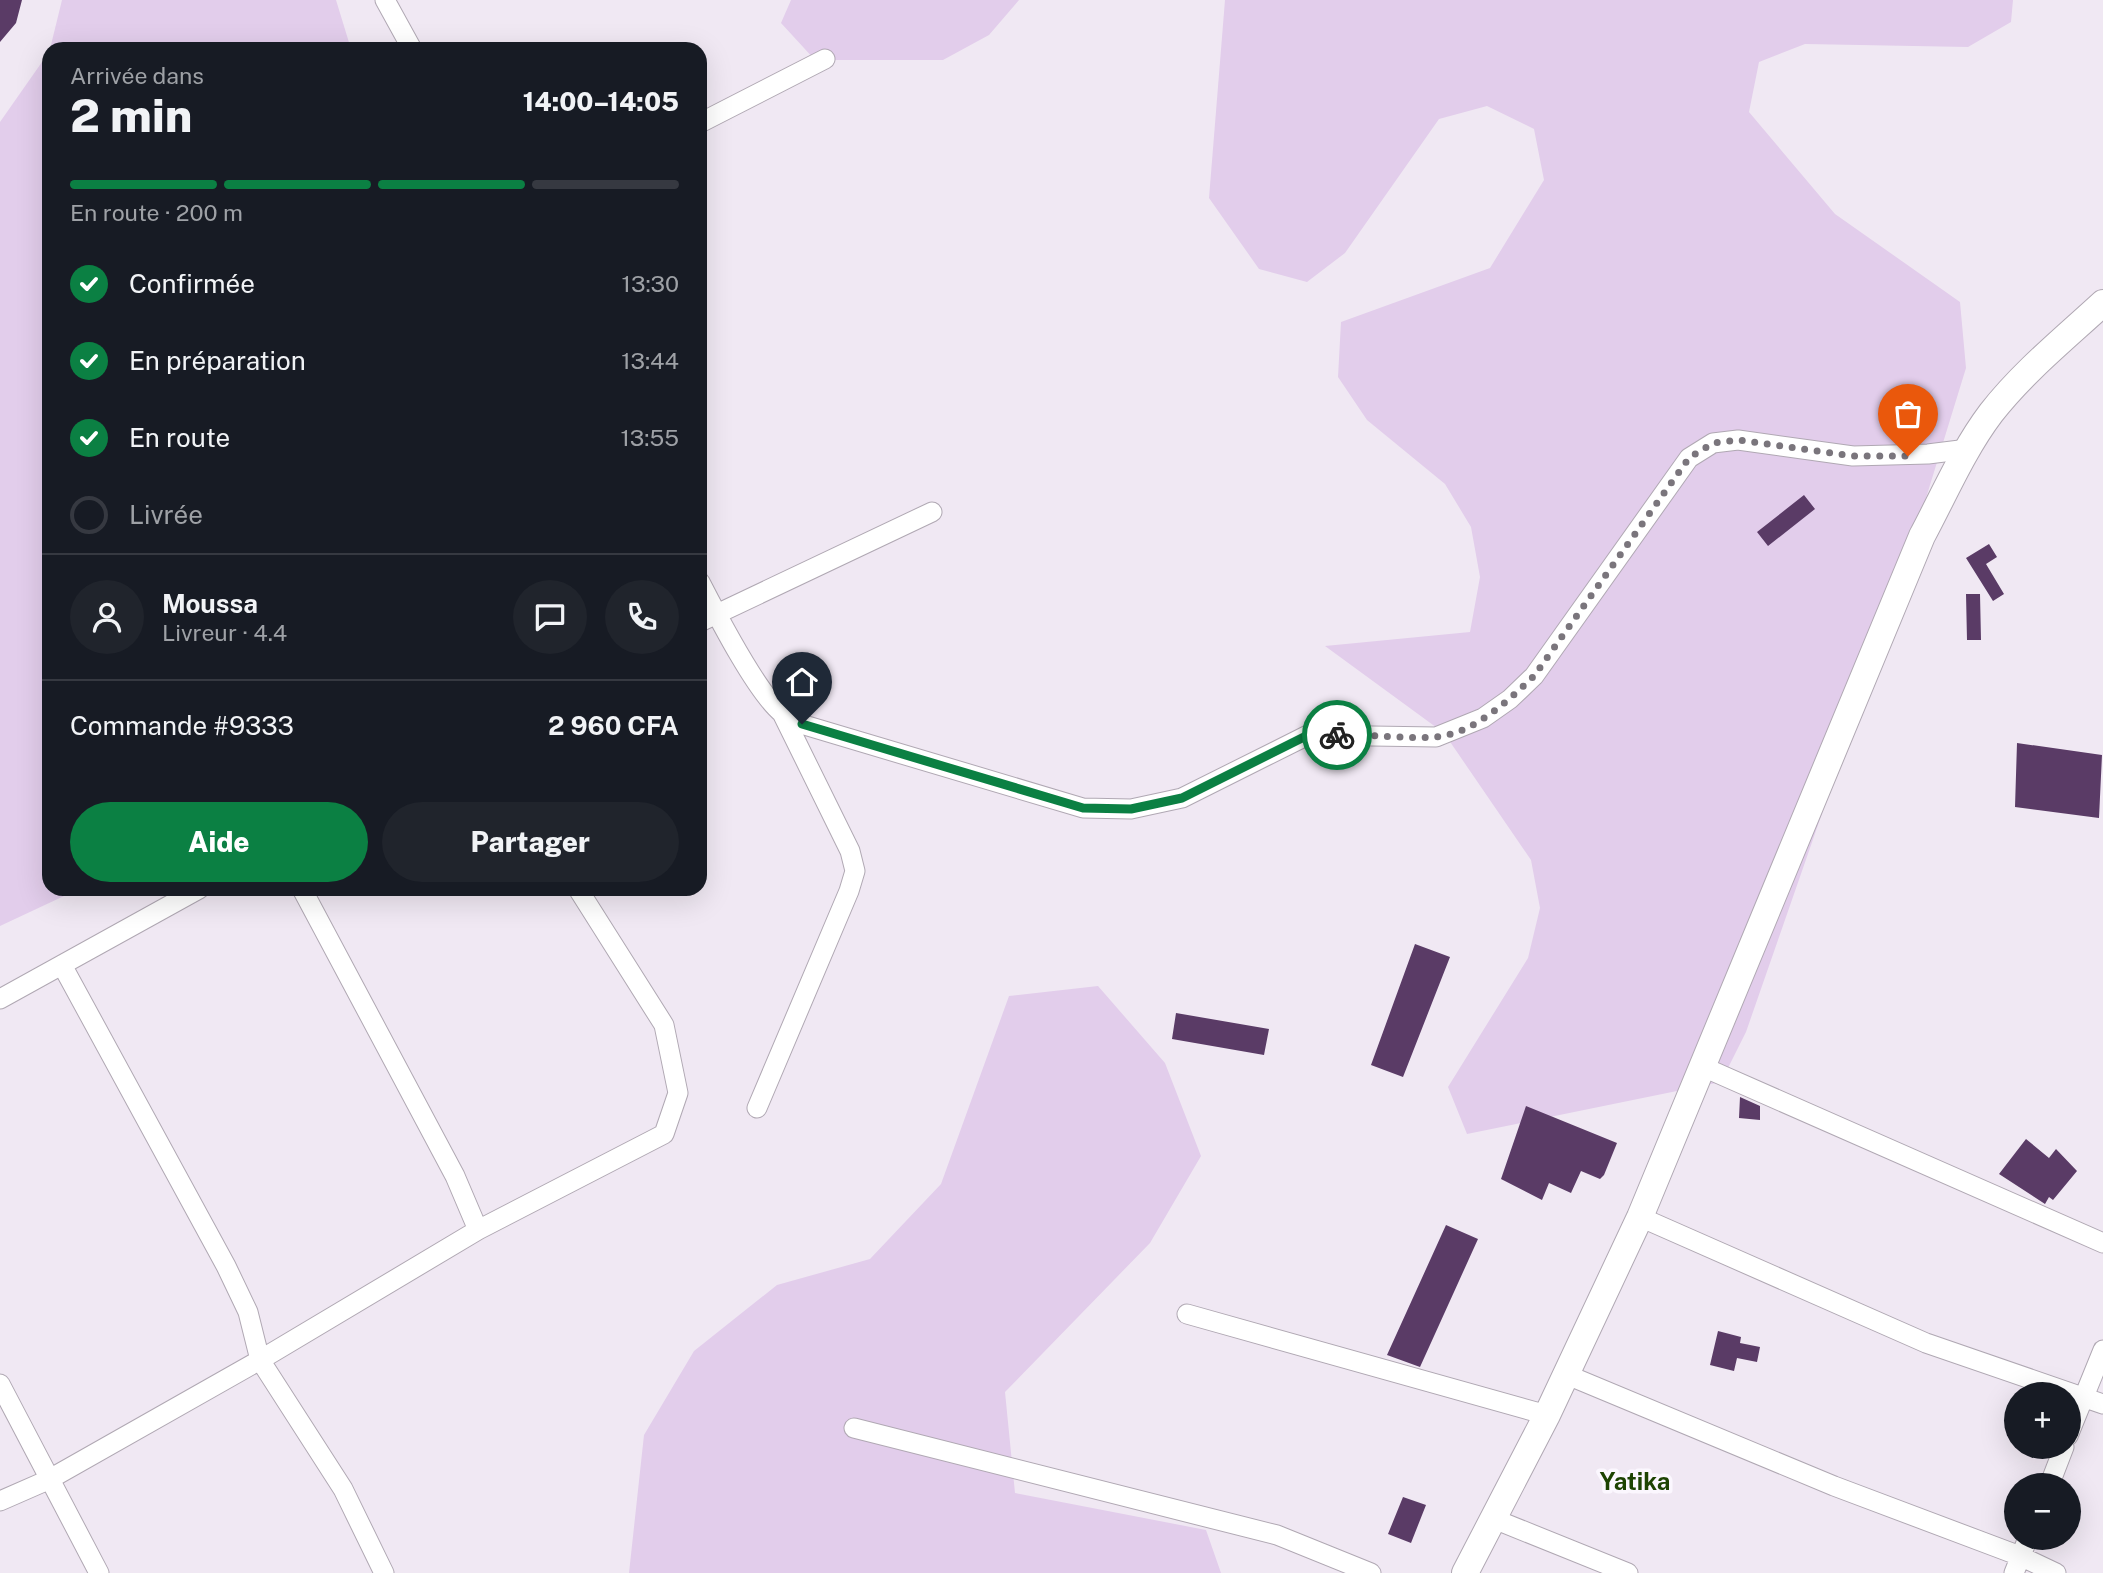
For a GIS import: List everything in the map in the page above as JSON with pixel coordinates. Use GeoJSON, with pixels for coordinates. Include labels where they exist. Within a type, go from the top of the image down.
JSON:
{"type":"FeatureCollection","features":[{"type":"Feature","properties":{"kind":"main road"},"geometry":{"type":"LineString","coordinates":[[1465,1573],[1547,1415],[1640,1217],[1922,536],[1968,449],[1991,414],[2025,376],[2103,303]]}},
{"type":"Feature","properties":{"kind":"street"},"geometry":{"type":"LineString","coordinates":[[385,0],[408,42]]}},
{"type":"Feature","properties":{"kind":"street"},"geometry":{"type":"LineString","coordinates":[[707,119],[825,59]]}},
{"type":"Feature","properties":{"kind":"street"},"geometry":{"type":"LineString","coordinates":[[782,713],[802,724],[1083,808],[1131,809],[1182,798],[1308,735],[1436,737],[1483,718],[1510,699],[1534,676],[1689,458],[1713,443],[1738,440],[1853,456],[1928,454],[1968,449]]}},
{"type":"Feature","properties":{"kind":"street"},"geometry":{"type":"LineString","coordinates":[[757,1108],[855,871],[850,851],[782,713],[708,618],[932,512]]}},
{"type":"Feature","properties":{"kind":"street"},"geometry":{"type":"LineString","coordinates":[[0,999],[186,896]]}},
{"type":"Feature","properties":{"kind":"street"},"geometry":{"type":"LineString","coordinates":[[306,896],[455,1176],[478,1230]]}},
{"type":"Feature","properties":{"kind":"street"},"geometry":{"type":"LineString","coordinates":[[0,1501],[48,1480],[260,1360],[478,1230],[664,1134],[678,1093],[664,1025],[582,896]]}},
{"type":"Feature","properties":{"kind":"street"},"geometry":{"type":"LineString","coordinates":[[62,965],[226,1266],[248,1312],[260,1360],[343,1489],[384,1573]]}},
{"type":"Feature","properties":{"kind":"street"},"geometry":{"type":"LineString","coordinates":[[1701,1066],[2103,1243]]}},
{"type":"Feature","properties":{"kind":"street"},"geometry":{"type":"LineString","coordinates":[[1640,1217],[1926,1343],[2103,1404]]}},
{"type":"Feature","properties":{"kind":"street"},"geometry":{"type":"LineString","coordinates":[[1187,1314],[1547,1415]]}},
{"type":"Feature","properties":{"kind":"street"},"geometry":{"type":"LineString","coordinates":[[2081,1404],[2103,1350]]}},
{"type":"Feature","properties":{"kind":"street"},"geometry":{"type":"LineString","coordinates":[[1566,1374],[1810,1476],[2020,1556],[2056,1573]]}},
{"type":"Feature","properties":{"kind":"street"},"geometry":{"type":"LineString","coordinates":[[0,1384],[99,1573]]}},
{"type":"Feature","properties":{"kind":"street"},"geometry":{"type":"LineString","coordinates":[[854,1428],[1277,1535],[1371,1573]]}},
{"type":"Feature","properties":{"kind":"street"},"geometry":{"type":"LineString","coordinates":[[1494,1519],[1628,1573]]}},
{"type":"Feature","properties":{"kind":"shaded area"},"geometry":{"type":"Polygon","coordinates":[[[62,0],[336,0],[349,42],[52,42],[62,0]]]}},
{"type":"Feature","properties":{"kind":"shaded area"},"geometry":{"type":"Polygon","coordinates":[[[791,0],[1019,0],[989,35],[943,60],[815,60],[781,23],[791,0]]]}},
{"type":"Feature","properties":{"kind":"shaded area"},"geometry":{"type":"Polygon","coordinates":[[[1225,0],[2013,0],[2011,22],[1968,47],[1805,44],[1759,62],[1749,112],[1835,214],[1960,302],[1966,368],[1882,641],[1746,1032],[1721,1082],[1467,1134],[1448,1087],[1528,958],[1540,908],[1531,860],[1444,733],[1325,646],[1470,632],[1480,577],[1471,527],[1445,484],[1367,420],[1338,377],[1341,322],[1490,268],[1544,180],[1534,129],[1487,106],[1439,119],[1345,253],[1307,282],[1259,269],[1209,198],[1225,0]]]}},
{"type":"Feature","properties":{"kind":"shaded area"},"geometry":{"type":"Polygon","coordinates":[[[42,62],[42,896],[64,896],[0,926],[0,122],[42,62]]]}},
{"type":"Feature","properties":{"kind":"shaded area"},"geometry":{"type":"Polygon","coordinates":[[[1098,986],[1165,1063],[1201,1156],[1150,1243],[1005,1392],[1015,1493],[1206,1530],[1221,1573],[629,1573],[644,1435],[694,1351],[777,1285],[870,1259],[941,1184],[1009,996],[1098,986]]]}},
{"type":"Feature","properties":{"kind":"building"},"geometry":{"type":"Polygon","coordinates":[[[0,0],[22,0],[16,23],[0,42],[0,0]]]}},
{"type":"Feature","properties":{"kind":"building"},"geometry":{"type":"Polygon","coordinates":[[[1804,495],[1815,509],[1768,546],[1757,532],[1804,495]]]}},
{"type":"Feature","properties":{"kind":"building"},"geometry":{"type":"Polygon","coordinates":[[[1989,544],[1997,557],[1986,564],[2004,594],[1993,601],[1966,558],[1989,544]]]}},
{"type":"Feature","properties":{"kind":"building"},"geometry":{"type":"Polygon","coordinates":[[[1966,594],[1980,594],[1981,640],[1967,640],[1966,594]]]}},
{"type":"Feature","properties":{"kind":"building"},"geometry":{"type":"Polygon","coordinates":[[[2017,743],[2102,755],[2099,818],[2015,807],[2017,743]]]}},
{"type":"Feature","properties":{"kind":"building"},"geometry":{"type":"Polygon","coordinates":[[[1415,944],[1450,957],[1403,1077],[1371,1065],[1415,944]]]}},
{"type":"Feature","properties":{"kind":"building"},"geometry":{"type":"Polygon","coordinates":[[[1176,1013],[1269,1029],[1264,1055],[1172,1039],[1176,1013]]]}},
{"type":"Feature","properties":{"kind":"building"},"geometry":{"type":"Polygon","coordinates":[[[1740,1097],[1760,1106],[1760,1120],[1739,1118],[1740,1097]]]}},
{"type":"Feature","properties":{"kind":"building"},"geometry":{"type":"Polygon","coordinates":[[[1526,1106],[1617,1143],[1604,1175],[1600,1179],[1581,1171],[1571,1193],[1549,1183],[1542,1200],[1501,1179],[1526,1106]]]}},
{"type":"Feature","properties":{"kind":"building"},"geometry":{"type":"Polygon","coordinates":[[[2026,1139],[2049,1158],[2056,1149],[2077,1171],[2053,1200],[2049,1197],[2045,1204],[1999,1174],[2026,1139]]]}},
{"type":"Feature","properties":{"kind":"building"},"geometry":{"type":"Polygon","coordinates":[[[1446,1225],[1478,1239],[1420,1367],[1387,1355],[1446,1225]]]}},
{"type":"Feature","properties":{"kind":"building"},"geometry":{"type":"Polygon","coordinates":[[[1718,1331],[1741,1337],[1740,1343],[1760,1347],[1757,1362],[1737,1358],[1734,1371],[1710,1365],[1718,1331]]]}},
{"type":"Feature","properties":{"kind":"building"},"geometry":{"type":"Polygon","coordinates":[[[1403,1497],[1426,1505],[1411,1543],[1388,1534],[1403,1497]]]}},
{"type":"Feature","properties":{"kind":"way so far"},"geometry":{"type":"LineString","coordinates":[[1337,735],[1436,737],[1460,730],[1510,699],[1534,676],[1689,458],[1713,443],[1738,440],[1853,456],[1908,456]]}},
{"type":"Feature","properties":{"kind":"district","name":"Yatika"},"geometry":{"type":"Point","coordinates":[1635,1481]}},
{"type":"Feature","properties":{"kind":"route"},"geometry":{"type":"LineString","coordinates":[[802,724],[1083,808],[1131,809],[1182,798],[1308,735],[1337,735]]}}]}
